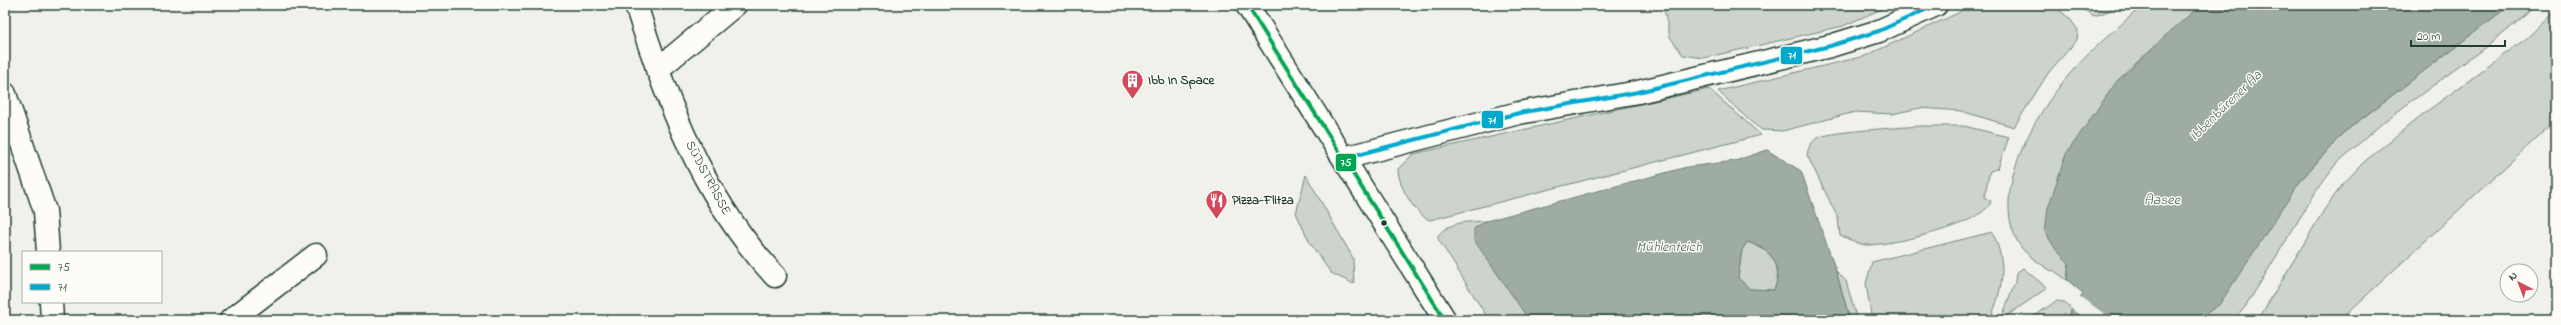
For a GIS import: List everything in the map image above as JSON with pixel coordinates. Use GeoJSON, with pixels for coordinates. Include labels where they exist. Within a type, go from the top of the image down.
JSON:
{"type":"FeatureCollection","features":[{"type":"Feature","properties":{"kind":"street","name":"SÜDSTRASSE"},"geometry":{"type":"LineString","coordinates":[[636,5],[673,114],[716,198],[742,239],[775,276]]}},
{"type":"Feature","properties":{"kind":"street"},"geometry":{"type":"LineString","coordinates":[[657,70],[735,5]]}},
{"type":"Feature","properties":{"kind":"street"},"geometry":{"type":"LineString","coordinates":[[1247,5],[1445,320]]}},
{"type":"Feature","properties":{"kind":"street"},"geometry":{"type":"LineString","coordinates":[[1344,158],[1519,113],[1638,92],[1830,46],[1879,31],[1936,5]]}},
{"type":"Feature","properties":{"kind":"street"},"geometry":{"type":"LineString","coordinates":[[5,94],[45,211],[48,251]]}},
{"type":"Feature","properties":{"kind":"street"},"geometry":{"type":"LineString","coordinates":[[231,320],[316,255]]}},
{"type":"Feature","properties":{"kind":"street"},"geometry":{"type":"LineString","coordinates":[[51,303],[52,320]]}},
{"type":"Feature","properties":{"kind":"shaded area"},"geometry":{"type":"Polygon","coordinates":[[[1663,5],[1891,5],[1843,26],[1704,58],[1683,55],[1670,37],[1663,5]]]}},
{"type":"Feature","properties":{"kind":"shaded area"},"geometry":{"type":"Polygon","coordinates":[[[1969,5],[2053,5],[2070,19],[2078,30],[2077,40],[2049,72],[2014,127],[1961,111],[1920,108],[1892,114],[1855,112],[1783,131],[1762,130],[1751,122],[1718,91],[1865,56],[1958,13],[1969,5]]]}},
{"type":"Feature","properties":{"kind":"shaded area"},"geometry":{"type":"Polygon","coordinates":[[[2076,5],[2117,5],[2109,11],[2094,16],[2076,5]]]}},
{"type":"Feature","properties":{"kind":"shaded area"},"geometry":{"type":"Polygon","coordinates":[[[2143,5],[2201,5],[2191,14],[2056,250],[2069,263],[2067,280],[2034,259],[2025,252],[2019,244],[2011,223],[2009,200],[2013,176],[2021,152],[2032,128],[2060,86],[2090,52],[2143,5]]]}},
{"type":"Feature","properties":{"kind":"shaded area"},"geometry":{"type":"Polygon","coordinates":[[[2510,5],[2537,5],[2498,38],[2386,120],[2336,164],[2320,185],[2246,306],[2234,320],[2196,320],[2301,180],[2343,133],[2510,5]]]}},
{"type":"Feature","properties":{"kind":"shaded area"},"geometry":{"type":"Polygon","coordinates":[[[2556,10],[2556,120],[2340,320],[2258,320],[2324,210],[2343,184],[2364,162],[2423,114],[2527,38],[2556,10]]]}},
{"type":"Feature","properties":{"kind":"shaded area"},"geometry":{"type":"Polygon","coordinates":[[[1709,89],[1761,135],[1430,220],[1424,217],[1413,206],[1401,183],[1398,169],[1413,154],[1709,89]]]}},
{"type":"Feature","properties":{"kind":"shaded area"},"geometry":{"type":"Polygon","coordinates":[[[1918,126],[1964,126],[2009,137],[1998,168],[1990,171],[1984,197],[1991,201],[1985,210],[1972,218],[1936,232],[1896,242],[1864,245],[1840,236],[1838,218],[1807,155],[1811,144],[1822,136],[1833,134],[1918,126]]]}},
{"type":"Feature","properties":{"kind":"shaded area"},"geometry":{"type":"Polygon","coordinates":[[[1306,175],[1353,258],[1354,284],[1331,273],[1310,243],[1296,213],[1306,175]]]}},
{"type":"Feature","properties":{"kind":"shaded area"},"geometry":{"type":"Polygon","coordinates":[[[1486,221],[1474,229],[1529,320],[1489,320],[1437,237],[1447,228],[1459,223],[1486,221]]]}},
{"type":"Feature","properties":{"kind":"shaded area"},"geometry":{"type":"Polygon","coordinates":[[[1992,232],[2000,255],[2002,276],[2001,287],[1990,320],[1872,320],[1866,284],[1872,262],[1992,232]]]}},
{"type":"Feature","properties":{"kind":"shaded area"},"geometry":{"type":"Polygon","coordinates":[[[1747,242],[1763,249],[1774,260],[1778,273],[1774,290],[1750,289],[1738,278],[1742,250],[1747,242]]]}},
{"type":"Feature","properties":{"kind":"shaded area"},"geometry":{"type":"Polygon","coordinates":[[[2023,268],[2047,288],[2001,320],[2015,282],[2016,273],[2023,268]]]}},
{"type":"Feature","properties":{"kind":"shaded area"},"geometry":{"type":"Polygon","coordinates":[[[1836,271],[1846,281],[1857,320],[1850,320],[1836,271]]]}},
{"type":"Feature","properties":{"kind":"shaded area"},"geometry":{"type":"Polygon","coordinates":[[[2056,301],[2063,302],[2072,309],[2065,320],[2029,320],[2056,301]]]}},
{"type":"Feature","properties":{"kind":"water","name":"Aasee"},"geometry":{"type":"Polygon","coordinates":[[[2201,5],[2510,5],[2343,133],[2301,180],[2219,305],[2196,320],[2119,320],[2110,313],[2104,320],[2065,320],[2083,293],[2067,280],[2069,263],[2056,250],[2045,232],[2048,208],[2066,154],[2117,81],[2201,5]]]}},
{"type":"Feature","properties":{"kind":"water","name":"Mühlenteich"},"geometry":{"type":"Polygon","coordinates":[[[1767,150],[1801,171],[1836,271],[1850,320],[1529,320],[1474,240],[1474,229],[1486,221],[1687,167],[1735,161],[1767,150]],[[1747,242],[1742,250],[1738,278],[1750,289],[1774,290],[1777,281],[1776,266],[1769,253],[1747,242]]]}},
{"type":"Feature","properties":{"kind":"pier"},"geometry":{"type":"Polygon","coordinates":[[[2079,296],[2109,317],[2106,320],[2087,320],[2070,308],[2079,296]]]}},
{"type":"Feature","properties":{"kind":"transit line","name":"75"},"geometry":{"type":"LineString","coordinates":[[1247,5],[1445,320]]}},
{"type":"Feature","properties":{"kind":"transit line","name":"71"},"geometry":{"type":"LineString","coordinates":[[1344,158],[1519,113],[1638,92],[1830,46],[1879,31],[1936,5]]}},
{"type":"Feature","properties":{"kind":"place","name":"Ibb In Space"},"geometry":{"type":"Point","coordinates":[1133,100]}},
{"type":"Feature","properties":{"kind":"place","name":"Pizza-Flitza"},"geometry":{"type":"Point","coordinates":[1216,220]}},
{"type":"Feature","properties":{"kind":"water label","name":"Ibbenbürener Aa"},"geometry":{"type":"Point","coordinates":[2226,106]}}]}
